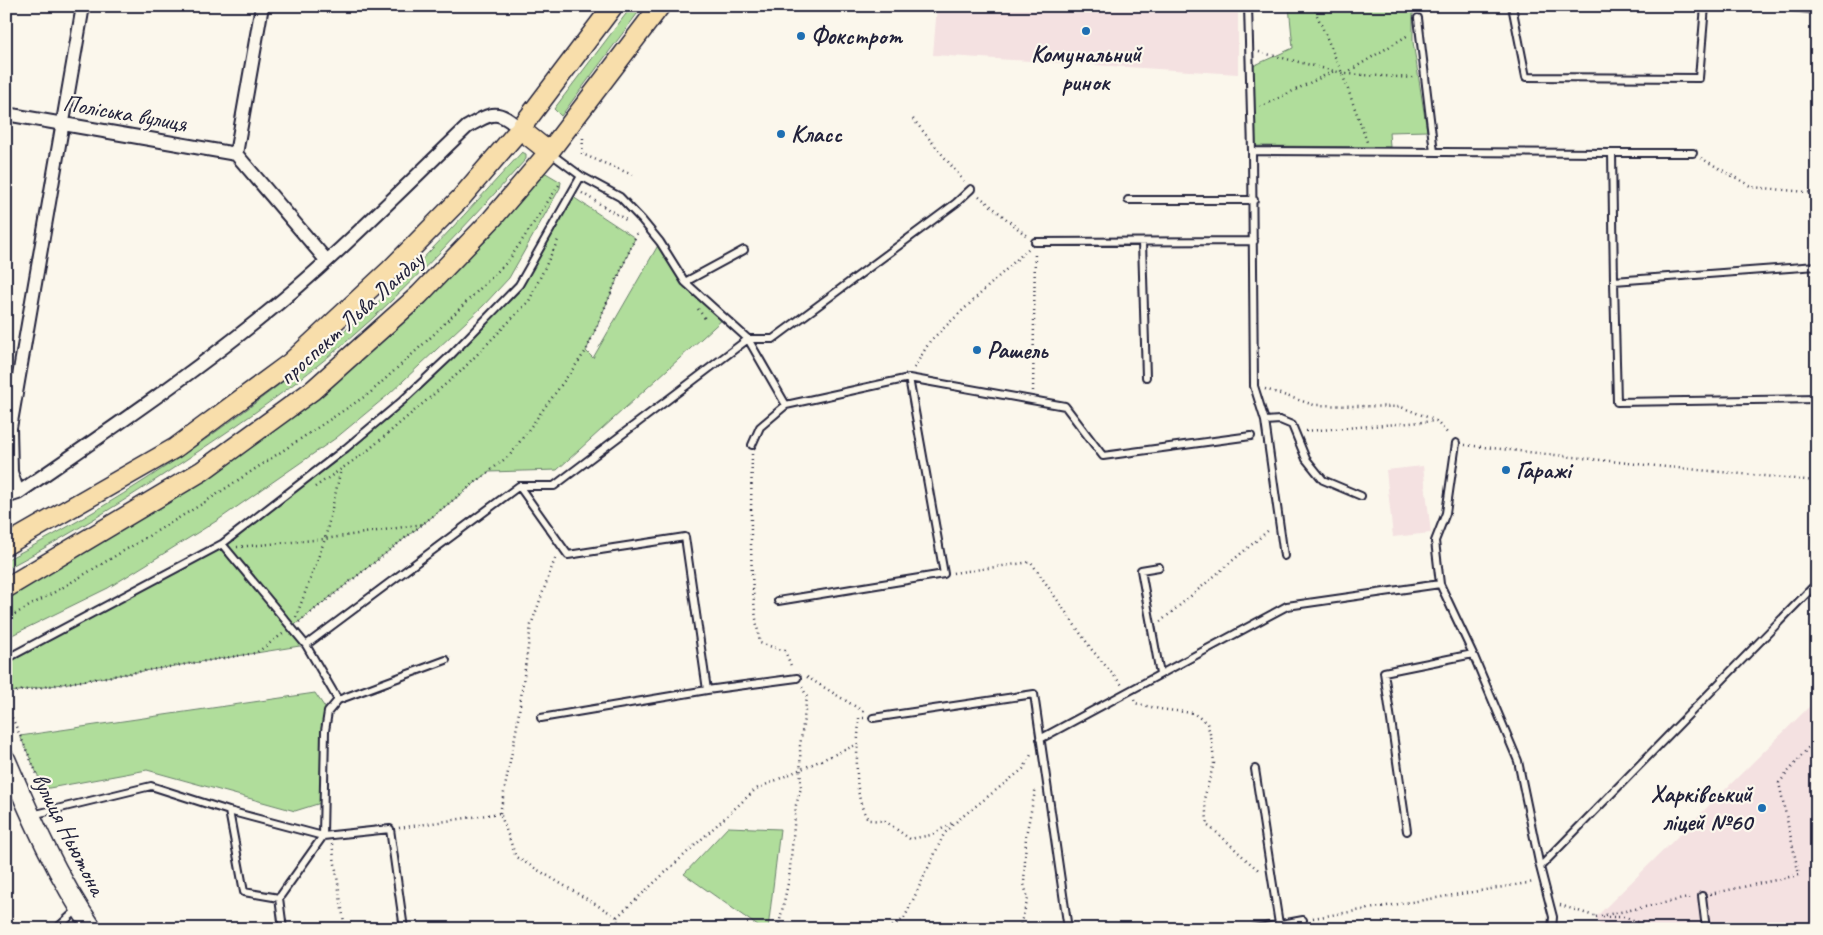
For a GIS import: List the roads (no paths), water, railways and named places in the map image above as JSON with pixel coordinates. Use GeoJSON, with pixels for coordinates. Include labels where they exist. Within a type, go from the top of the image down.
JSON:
{"type":"FeatureCollection","features":[{"type":"Feature","properties":{"kind":"main road","name":"проспект Льва Ландау"},"geometry":{"type":"LineString","coordinates":[[6,545],[175,448],[290,363],[390,270],[453,206],[520,129],[613,6]]}},
{"type":"Feature","properties":{"kind":"main road","name":"проспект Льва Ландау"},"geometry":{"type":"LineString","coordinates":[[6,588],[202,471],[313,390],[419,295],[492,219],[549,152],[660,6]]}},
{"type":"Feature","properties":{"kind":"main road"},"geometry":{"type":"LineString","coordinates":[[520,129],[549,152]]}},
{"type":"Feature","properties":{"kind":"street"},"geometry":{"type":"LineString","coordinates":[[12,495],[10,428],[83,6]]}},
{"type":"Feature","properties":{"kind":"street"},"geometry":{"type":"LineString","coordinates":[[262,6],[236,154],[327,261]]}},
{"type":"Feature","properties":{"kind":"street"},"geometry":{"type":"LineString","coordinates":[[12,495],[139,410],[258,320],[327,261],[467,127],[495,113],[502,114],[520,129]]}},
{"type":"Feature","properties":{"kind":"street","name":"Поліська вулиця"},"geometry":{"type":"LineString","coordinates":[[6,114],[236,154]]}},
{"type":"Feature","properties":{"kind":"street","name":"вулиця Ньютона"},"geometry":{"type":"LineString","coordinates":[[6,759],[30,816],[78,908],[93,929]]}},
{"type":"Feature","properties":{"kind":"lane"},"geometry":{"type":"LineString","coordinates":[[1248,6],[1254,200],[1254,386],[1265,421],[1284,556]]}},
{"type":"Feature","properties":{"kind":"lane"},"geometry":{"type":"LineString","coordinates":[[1512,6],[1526,77],[1699,78],[1705,6]]}},
{"type":"Feature","properties":{"kind":"lane"},"geometry":{"type":"LineString","coordinates":[[1783,6],[1817,10]]}},
{"type":"Feature","properties":{"kind":"lane"},"geometry":{"type":"LineString","coordinates":[[1418,18],[1434,152]]}},
{"type":"Feature","properties":{"kind":"lane"},"geometry":{"type":"LineString","coordinates":[[1252,151],[1693,154]]}},
{"type":"Feature","properties":{"kind":"lane"},"geometry":{"type":"LineString","coordinates":[[549,152],[581,176],[620,197],[642,220],[660,242],[685,282],[748,339],[786,405]]}},
{"type":"Feature","properties":{"kind":"lane"},"geometry":{"type":"LineString","coordinates":[[1612,153],[1617,402],[1817,399]]}},
{"type":"Feature","properties":{"kind":"lane"},"geometry":{"type":"LineString","coordinates":[[6,659],[224,546],[402,401],[451,355],[519,285],[581,176]]}},
{"type":"Feature","properties":{"kind":"lane"},"geometry":{"type":"LineString","coordinates":[[306,645],[519,486],[554,486],[748,339],[774,339],[956,203],[971,189]]}},
{"type":"Feature","properties":{"kind":"lane"},"geometry":{"type":"LineString","coordinates":[[1128,200],[1254,200]]}},
{"type":"Feature","properties":{"kind":"lane"},"geometry":{"type":"LineString","coordinates":[[1035,242],[1254,241]]}},
{"type":"Feature","properties":{"kind":"lane"},"geometry":{"type":"LineString","coordinates":[[1142,242],[1146,378]]}},
{"type":"Feature","properties":{"kind":"lane"},"geometry":{"type":"LineString","coordinates":[[685,282],[744,250]]}},
{"type":"Feature","properties":{"kind":"lane"},"geometry":{"type":"LineString","coordinates":[[1614,281],[1817,266]]}},
{"type":"Feature","properties":{"kind":"lane"},"geometry":{"type":"LineString","coordinates":[[778,601],[944,574],[908,378]]}},
{"type":"Feature","properties":{"kind":"lane"},"geometry":{"type":"LineString","coordinates":[[752,445],[760,427],[786,405],[908,378],[1065,406],[1103,456],[1251,436]]}},
{"type":"Feature","properties":{"kind":"lane"},"geometry":{"type":"LineString","coordinates":[[1265,421],[1280,420],[1292,425],[1306,459],[1323,480],[1361,496]]}},
{"type":"Feature","properties":{"kind":"lane"},"geometry":{"type":"LineString","coordinates":[[1456,444],[1446,513],[1435,541],[1440,584],[1473,654],[1518,761],[1540,867],[1553,917],[1552,929]]}},
{"type":"Feature","properties":{"kind":"lane"},"geometry":{"type":"LineString","coordinates":[[519,486],[568,555],[685,537],[707,690]]}},
{"type":"Feature","properties":{"kind":"lane"},"geometry":{"type":"LineString","coordinates":[[224,546],[306,645],[338,700]]}},
{"type":"Feature","properties":{"kind":"lane"},"geometry":{"type":"LineString","coordinates":[[1159,567],[1141,570],[1160,674]]}},
{"type":"Feature","properties":{"kind":"lane"},"geometry":{"type":"LineString","coordinates":[[1040,739],[1287,606],[1440,584]]}},
{"type":"Feature","properties":{"kind":"lane"},"geometry":{"type":"LineString","coordinates":[[1540,867],[1812,588],[1817,586]]}},
{"type":"Feature","properties":{"kind":"lane"},"geometry":{"type":"LineString","coordinates":[[1407,831],[1384,672],[1473,654]]}},
{"type":"Feature","properties":{"kind":"lane"},"geometry":{"type":"LineString","coordinates":[[283,929],[279,898],[327,836],[325,730],[328,712],[338,700],[446,660]]}},
{"type":"Feature","properties":{"kind":"lane"},"geometry":{"type":"LineString","coordinates":[[541,718],[707,690],[797,678]]}},
{"type":"Feature","properties":{"kind":"lane"},"geometry":{"type":"LineString","coordinates":[[874,718],[1034,694],[1068,929]]}},
{"type":"Feature","properties":{"kind":"lane"},"geometry":{"type":"LineString","coordinates":[[1255,770],[1279,924]]}},
{"type":"Feature","properties":{"kind":"lane"},"geometry":{"type":"LineString","coordinates":[[30,816],[150,786],[229,811],[327,836],[390,829],[404,929]]}},
{"type":"Feature","properties":{"kind":"lane"},"geometry":{"type":"LineString","coordinates":[[229,811],[244,892],[279,898]]}},
{"type":"Feature","properties":{"kind":"lane"},"geometry":{"type":"LineString","coordinates":[[1702,896],[1706,929]]}},
{"type":"Feature","properties":{"kind":"lane"},"geometry":{"type":"LineString","coordinates":[[56,929],[78,908]]}},
{"type":"Feature","properties":{"kind":"lane"},"geometry":{"type":"LineString","coordinates":[[1254,929],[1304,920]]}},
{"type":"Feature","properties":{"kind":"place","name":"Комунальний ринок"},"geometry":{"type":"Point","coordinates":[1086,31]}},
{"type":"Feature","properties":{"kind":"place","name":"Фокстрот"},"geometry":{"type":"Point","coordinates":[801,36]}},
{"type":"Feature","properties":{"kind":"place","name":"Класс"},"geometry":{"type":"Point","coordinates":[781,134]}},
{"type":"Feature","properties":{"kind":"place","name":"Рашель"},"geometry":{"type":"Point","coordinates":[977,350]}},
{"type":"Feature","properties":{"kind":"place","name":"Гаражі"},"geometry":{"type":"Point","coordinates":[1506,470]}},
{"type":"Feature","properties":{"kind":"place","name":"Харківський ліцей №60"},"geometry":{"type":"Point","coordinates":[1762,808]}}]}
